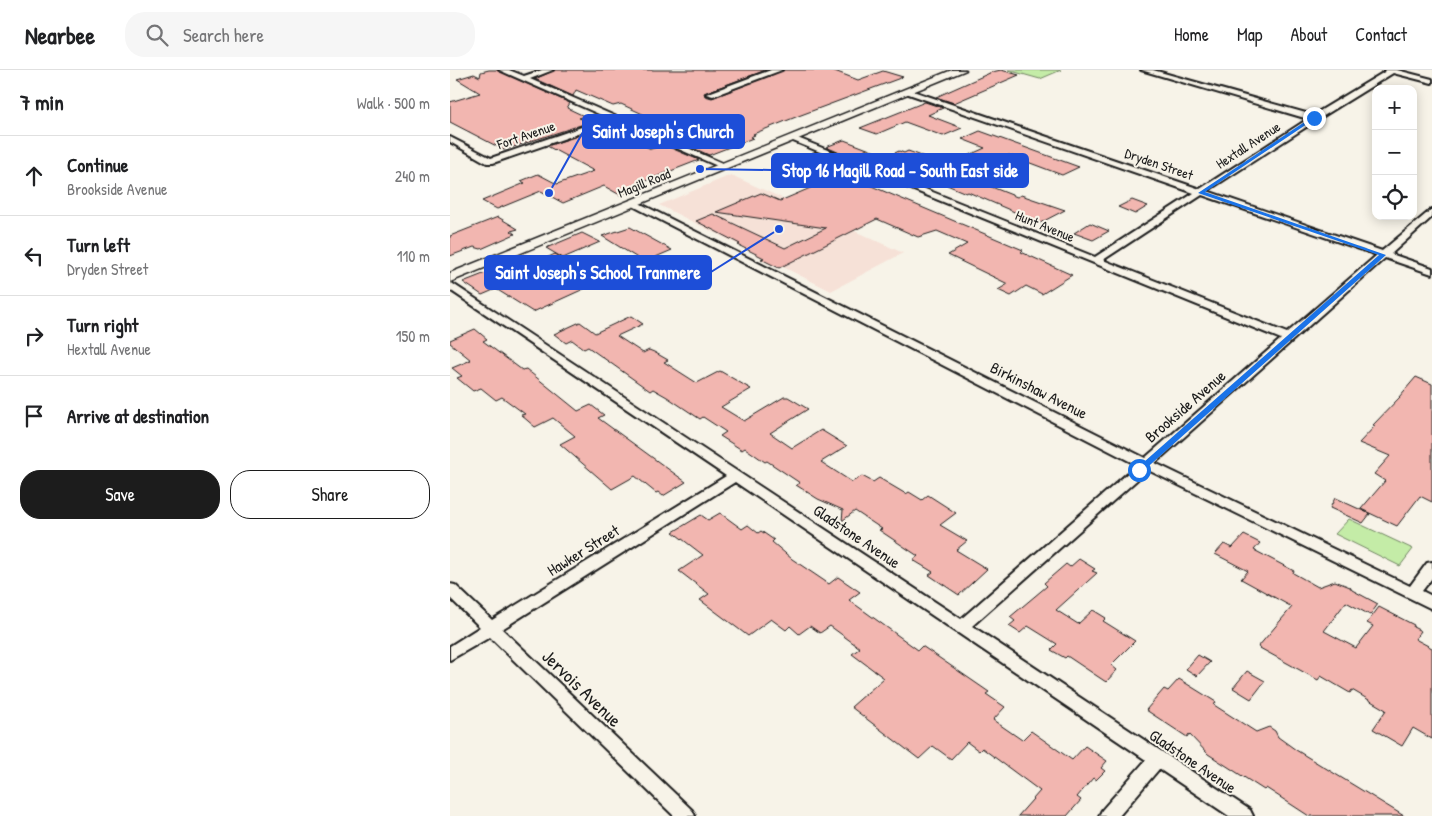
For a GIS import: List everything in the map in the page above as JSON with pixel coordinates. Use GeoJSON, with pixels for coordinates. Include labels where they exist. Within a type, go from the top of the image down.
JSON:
{"type":"FeatureCollection","features":[{"type":"Feature","properties":{"kind":"main road","name":"Magill Road"},"geometry":{"type":"LineString","coordinates":[[450,278],[961,70]]}},
{"type":"Feature","properties":{"kind":"street"},"geometry":{"type":"LineString","coordinates":[[504,70],[613,119],[725,166]]}},
{"type":"Feature","properties":{"kind":"street"},"geometry":{"type":"LineString","coordinates":[[523,79],[549,70]]}},
{"type":"Feature","properties":{"kind":"street"},"geometry":{"type":"LineString","coordinates":[[710,94],[778,70]]}},
{"type":"Feature","properties":{"kind":"street"},"geometry":{"type":"LineString","coordinates":[[1145,70],[1314,118]]}},
{"type":"Feature","properties":{"kind":"street"},"geometry":{"type":"LineString","coordinates":[[1390,70],[1432,80]]}},
{"type":"Feature","properties":{"kind":"street","name":"Hextall Avenue"},"geometry":{"type":"LineString","coordinates":[[1095,261],[1390,70]]}},
{"type":"Feature","properties":{"kind":"street","name":"Dryden Street"},"geometry":{"type":"LineString","coordinates":[[907,92],[1432,271]]}},
{"type":"Feature","properties":{"kind":"street","name":"Fort Avenue"},"geometry":{"type":"LineString","coordinates":[[450,140],[490,162],[613,119]]}},
{"type":"Feature","properties":{"kind":"street","name":"Hunt Avenue"},"geometry":{"type":"LineString","coordinates":[[792,139],[1289,338]]}},
{"type":"Feature","properties":{"kind":"street","name":"Birkinshaw Avenue"},"geometry":{"type":"LineString","coordinates":[[634,204],[1146,464],[1432,603]]}},
{"type":"Feature","properties":{"kind":"street","name":"Brookside Avenue"},"geometry":{"type":"LineString","coordinates":[[961,627],[1432,212]]}},
{"type":"Feature","properties":{"kind":"street","name":"Gladstone Avenue"},"geometry":{"type":"LineString","coordinates":[[450,285],[1244,816]]}},
{"type":"Feature","properties":{"kind":"street","name":"Hawker Street"},"geometry":{"type":"LineString","coordinates":[[450,654],[735,476]]}},
{"type":"Feature","properties":{"kind":"street"},"geometry":{"type":"LineString","coordinates":[[1413,593],[1432,567]]}},
{"type":"Feature","properties":{"kind":"street","name":"Jervois Avenue"},"geometry":{"type":"LineString","coordinates":[[450,589],[686,816]]}},
{"type":"Feature","properties":{"kind":"street"},"geometry":{"type":"LineString","coordinates":[[1108,816],[1158,758]]}},
{"type":"Feature","properties":{"kind":"shaded area"},"geometry":{"type":"Polygon","coordinates":[[[731,175],[903,253],[831,291],[659,205],[731,175]]]}},
{"type":"Feature","properties":{"kind":"green space"},"geometry":{"type":"Polygon","coordinates":[[[1008,70],[1061,70],[1040,79],[1008,70]]]}},
{"type":"Feature","properties":{"kind":"green space"},"geometry":{"type":"Polygon","coordinates":[[[1349,519],[1413,549],[1400,566],[1335,534],[1349,519]]]}},
{"type":"Feature","properties":{"kind":"building"},"geometry":{"type":"Polygon","coordinates":[[[497,70],[570,103],[567,108],[584,116],[579,118],[590,122],[504,150],[450,122],[450,102],[480,93],[457,79],[474,74],[480,77],[481,72],[497,70]]]}},
{"type":"Feature","properties":{"kind":"building"},"geometry":{"type":"Polygon","coordinates":[[[555,70],[766,70],[704,93],[705,96],[712,98],[784,70],[832,70],[858,80],[883,71],[903,77],[753,134],[755,135],[750,137],[753,138],[709,155],[675,140],[684,137],[674,133],[678,131],[673,128],[621,104],[613,106],[576,90],[573,96],[535,79],[555,70]]]}},
{"type":"Feature","properties":{"kind":"building"},"geometry":{"type":"Polygon","coordinates":[[[1001,70],[1019,75],[954,103],[936,97],[992,72],[1001,70]]]}},
{"type":"Feature","properties":{"kind":"building"},"geometry":{"type":"Polygon","coordinates":[[[925,102],[943,108],[928,115],[962,128],[943,136],[905,122],[877,134],[860,128],[925,102]]]}},
{"type":"Feature","properties":{"kind":"building"},"geometry":{"type":"Polygon","coordinates":[[[602,128],[620,134],[651,149],[664,145],[699,160],[640,183],[645,185],[620,195],[604,186],[563,203],[541,191],[497,209],[482,201],[525,183],[521,181],[538,174],[557,184],[594,171],[547,146],[602,128]]]}},
{"type":"Feature","properties":{"kind":"building"},"geometry":{"type":"Polygon","coordinates":[[[980,131],[1079,167],[1062,175],[1009,155],[976,170],[997,178],[984,184],[1017,197],[1021,195],[1065,210],[1040,223],[947,185],[952,183],[916,167],[906,172],[880,160],[899,151],[904,153],[908,151],[947,165],[985,148],[962,139],[980,131]]]}},
{"type":"Feature","properties":{"kind":"building"},"geometry":{"type":"Polygon","coordinates":[[[844,140],[878,153],[861,162],[826,147],[844,140]]]}},
{"type":"Feature","properties":{"kind":"building"},"geometry":{"type":"Polygon","coordinates":[[[815,152],[851,167],[826,179],[787,165],[815,152]]]}},
{"type":"Feature","properties":{"kind":"building"},"geometry":{"type":"Polygon","coordinates":[[[843,174],[1023,250],[1021,252],[1072,275],[1042,294],[1026,286],[1011,296],[998,290],[1008,284],[948,255],[967,244],[937,231],[918,237],[877,219],[779,268],[738,245],[740,244],[696,221],[713,214],[785,248],[826,228],[716,212],[761,193],[780,201],[843,174]]]}},
{"type":"Feature","properties":{"kind":"building"},"geometry":{"type":"Polygon","coordinates":[[[1132,200],[1148,206],[1135,214],[1118,207],[1132,200]]]}},
{"type":"Feature","properties":{"kind":"building"},"geometry":{"type":"Polygon","coordinates":[[[498,217],[518,229],[511,231],[515,234],[481,249],[474,247],[450,256],[450,236],[498,217]]]}},
{"type":"Feature","properties":{"kind":"building"},"geometry":{"type":"Polygon","coordinates":[[[1090,223],[1109,231],[1093,240],[1074,233],[1090,223]]]}},
{"type":"Feature","properties":{"kind":"building"},"geometry":{"type":"Polygon","coordinates":[[[630,227],[672,250],[644,262],[602,236],[630,227]]]}},
{"type":"Feature","properties":{"kind":"building"},"geometry":{"type":"Polygon","coordinates":[[[582,233],[600,242],[563,258],[546,248],[582,233]]]}},
{"type":"Feature","properties":{"kind":"building"},"geometry":{"type":"Polygon","coordinates":[[[555,254],[571,264],[558,269],[588,287],[533,312],[496,289],[482,295],[463,282],[496,269],[507,276],[555,254]]]}},
{"type":"Feature","properties":{"kind":"building"},"geometry":{"type":"Polygon","coordinates":[[[631,316],[643,324],[617,336],[643,353],[649,350],[654,352],[668,360],[664,362],[697,383],[720,371],[751,389],[721,407],[744,421],[784,397],[788,397],[808,409],[770,433],[792,448],[821,430],[847,446],[821,462],[852,482],[862,476],[873,482],[879,478],[906,494],[909,492],[922,500],[928,495],[956,513],[940,525],[967,541],[956,550],[987,569],[959,595],[929,575],[933,572],[913,560],[918,556],[879,530],[882,529],[855,511],[842,521],[843,510],[818,499],[796,485],[800,483],[767,461],[765,462],[745,448],[742,450],[720,436],[726,432],[703,417],[700,419],[653,389],[650,391],[588,347],[584,349],[572,340],[566,343],[554,334],[580,322],[595,333],[631,316]]]}},
{"type":"Feature","properties":{"kind":"building"},"geometry":{"type":"Polygon","coordinates":[[[475,329],[487,339],[483,341],[522,370],[526,369],[578,411],[591,405],[604,415],[598,418],[686,482],[663,496],[658,492],[656,493],[635,476],[612,489],[560,444],[575,436],[553,418],[535,427],[521,415],[525,414],[502,397],[496,400],[481,388],[473,391],[457,378],[462,376],[452,368],[471,360],[450,343],[450,340],[475,329]]]}},
{"type":"Feature","properties":{"kind":"building"},"geometry":{"type":"Polygon","coordinates":[[[1416,377],[1432,384],[1432,502],[1420,496],[1397,526],[1361,509],[1385,481],[1374,474],[1390,456],[1359,443],[1416,377]]]}},
{"type":"Feature","properties":{"kind":"building"},"geometry":{"type":"Polygon","coordinates":[[[1335,498],[1370,514],[1363,523],[1330,508],[1335,498]]]}},
{"type":"Feature","properties":{"kind":"building"},"geometry":{"type":"Polygon","coordinates":[[[720,513],[742,529],[748,525],[758,533],[761,531],[774,540],[772,542],[792,559],[829,584],[838,577],[860,592],[849,600],[918,650],[922,646],[989,692],[986,694],[1005,707],[993,720],[1022,740],[1031,731],[1072,760],[1085,746],[1107,761],[1101,768],[1105,771],[1096,780],[1093,778],[1077,797],[1081,800],[1067,816],[1018,816],[1040,791],[982,748],[979,751],[967,742],[951,759],[933,746],[919,759],[851,707],[884,678],[852,654],[860,648],[830,626],[820,633],[810,626],[799,634],[790,626],[786,630],[771,619],[748,636],[700,600],[709,594],[679,571],[703,555],[673,532],[701,515],[708,520],[720,513]]]}},
{"type":"Feature","properties":{"kind":"building"},"geometry":{"type":"Polygon","coordinates":[[[1244,535],[1260,543],[1254,550],[1294,571],[1293,573],[1318,587],[1335,581],[1350,587],[1352,590],[1378,604],[1370,615],[1346,602],[1324,631],[1356,648],[1373,626],[1367,623],[1379,607],[1414,625],[1413,627],[1421,631],[1415,639],[1432,648],[1432,739],[1413,728],[1402,746],[1373,729],[1386,710],[1352,690],[1350,693],[1321,676],[1318,680],[1258,647],[1292,607],[1241,579],[1248,571],[1215,554],[1224,544],[1232,548],[1244,535]]]}},
{"type":"Feature","properties":{"kind":"building"},"geometry":{"type":"Polygon","coordinates":[[[1079,559],[1095,569],[1092,571],[1097,573],[1056,610],[1078,624],[1093,610],[1106,618],[1103,621],[1135,641],[1111,665],[1117,670],[1106,682],[1067,656],[1065,658],[1051,650],[1057,644],[1028,626],[1020,633],[1009,626],[1015,621],[1010,617],[1047,586],[1044,583],[1066,564],[1070,567],[1079,559]]]}},
{"type":"Feature","properties":{"kind":"building"},"geometry":{"type":"Polygon","coordinates":[[[1198,655],[1210,662],[1197,676],[1186,669],[1198,655]]]}},
{"type":"Feature","properties":{"kind":"building"},"geometry":{"type":"Polygon","coordinates":[[[1247,671],[1265,681],[1251,699],[1233,688],[1247,671]]]}},
{"type":"Feature","properties":{"kind":"building"},"geometry":{"type":"Polygon","coordinates":[[[1179,679],[1216,702],[1214,705],[1256,732],[1269,727],[1275,731],[1278,737],[1296,750],[1404,816],[1309,816],[1266,788],[1264,790],[1208,754],[1189,734],[1187,737],[1146,710],[1164,689],[1168,691],[1179,679]]]}},
{"type":"Feature","properties":{"kind":"place","name":"Stop 16 Magill Road - South East side"},"geometry":{"type":"Point","coordinates":[700,169]}},
{"type":"Feature","properties":{"kind":"place","name":"Saint Joseph's Church"},"geometry":{"type":"Point","coordinates":[549,193]}},
{"type":"Feature","properties":{"kind":"place","name":"Saint Joseph's School Tranmere"},"geometry":{"type":"Point","coordinates":[779,229]}},
{"type":"Feature","properties":{"kind":"route"},"geometry":{"type":"LineString","coordinates":[[1139,470],[1383,255],[1200,193],[1314,118]]}}]}
